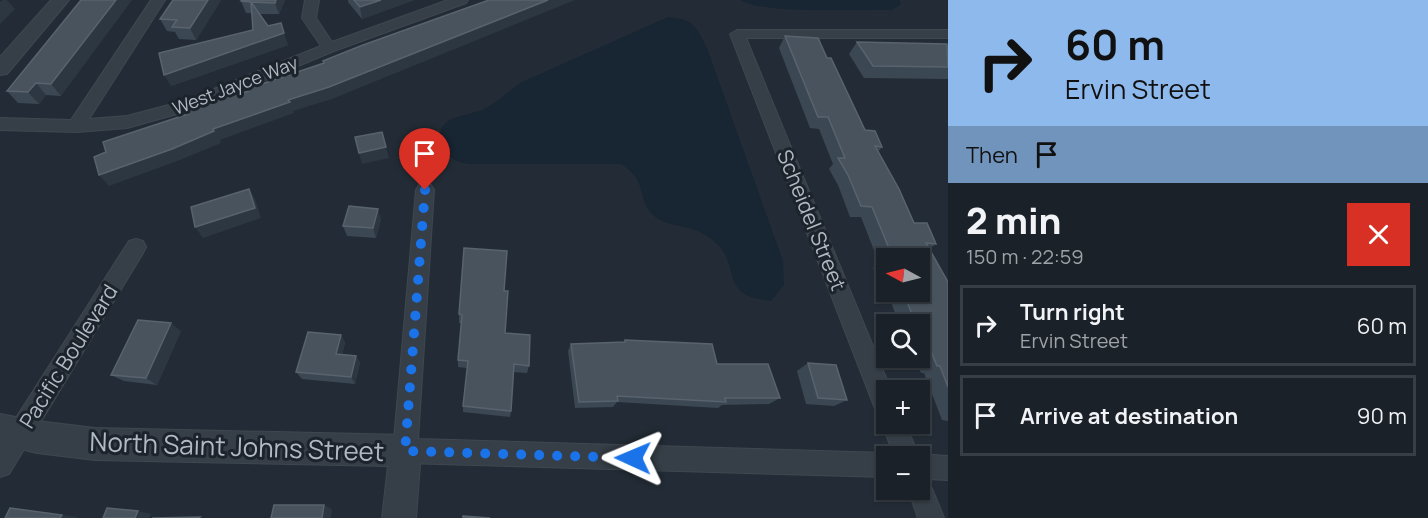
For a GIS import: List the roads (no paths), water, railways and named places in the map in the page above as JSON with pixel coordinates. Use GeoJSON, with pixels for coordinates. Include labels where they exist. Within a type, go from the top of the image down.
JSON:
{"type":"FeatureCollection","features":[{"type":"Feature","properties":{"kind":"street"},"geometry":{"type":"LineString","coordinates":[[0,69],[60,0]]}},
{"type":"Feature","properties":{"kind":"street"},"geometry":{"type":"LineString","coordinates":[[76,126],[158,0]]}},
{"type":"Feature","properties":{"kind":"street"},"geometry":{"type":"LineString","coordinates":[[312,0],[309,18],[329,48]]}},
{"type":"Feature","properties":{"kind":"street","name":"West Jayce Way"},"geometry":{"type":"LineString","coordinates":[[0,124],[76,126],[127,122],[189,105],[329,48],[461,0]]}},
{"type":"Feature","properties":{"kind":"street","name":"Scheidel Street"},"geometry":{"type":"LineString","coordinates":[[876,381],[738,34],[948,34]]}},
{"type":"Feature","properties":{"kind":"street"},"geometry":{"type":"LineString","coordinates":[[399,518],[425,190]]}},
{"type":"Feature","properties":{"kind":"street","name":"Pacific Boulevard"},"geometry":{"type":"LineString","coordinates":[[0,465],[10,431],[136,247]]}},
{"type":"Feature","properties":{"kind":"street","name":"North Saint Johns Street"},"geometry":{"type":"LineString","coordinates":[[10,431],[95,444],[876,465]]}},
{"type":"Feature","properties":{"kind":"street"},"geometry":{"type":"LineString","coordinates":[[930,467],[948,468]]}},
{"type":"Feature","properties":{"kind":"street"},"geometry":{"type":"LineString","coordinates":[[925,500],[932,518]]}},
{"type":"Feature","properties":{"kind":"water"},"geometry":{"type":"Polygon","coordinates":[[[740,0],[900,0],[901,4],[892,10],[813,10],[770,8],[740,0]]]}},
{"type":"Feature","properties":{"kind":"water"},"geometry":{"type":"Polygon","coordinates":[[[668,17],[684,20],[693,25],[707,48],[783,261],[784,285],[771,301],[744,294],[737,287],[725,254],[709,237],[692,229],[667,223],[652,214],[644,202],[639,183],[630,170],[621,164],[469,164],[454,159],[441,144],[440,133],[450,120],[486,108],[524,81],[668,17]]]}}]}
